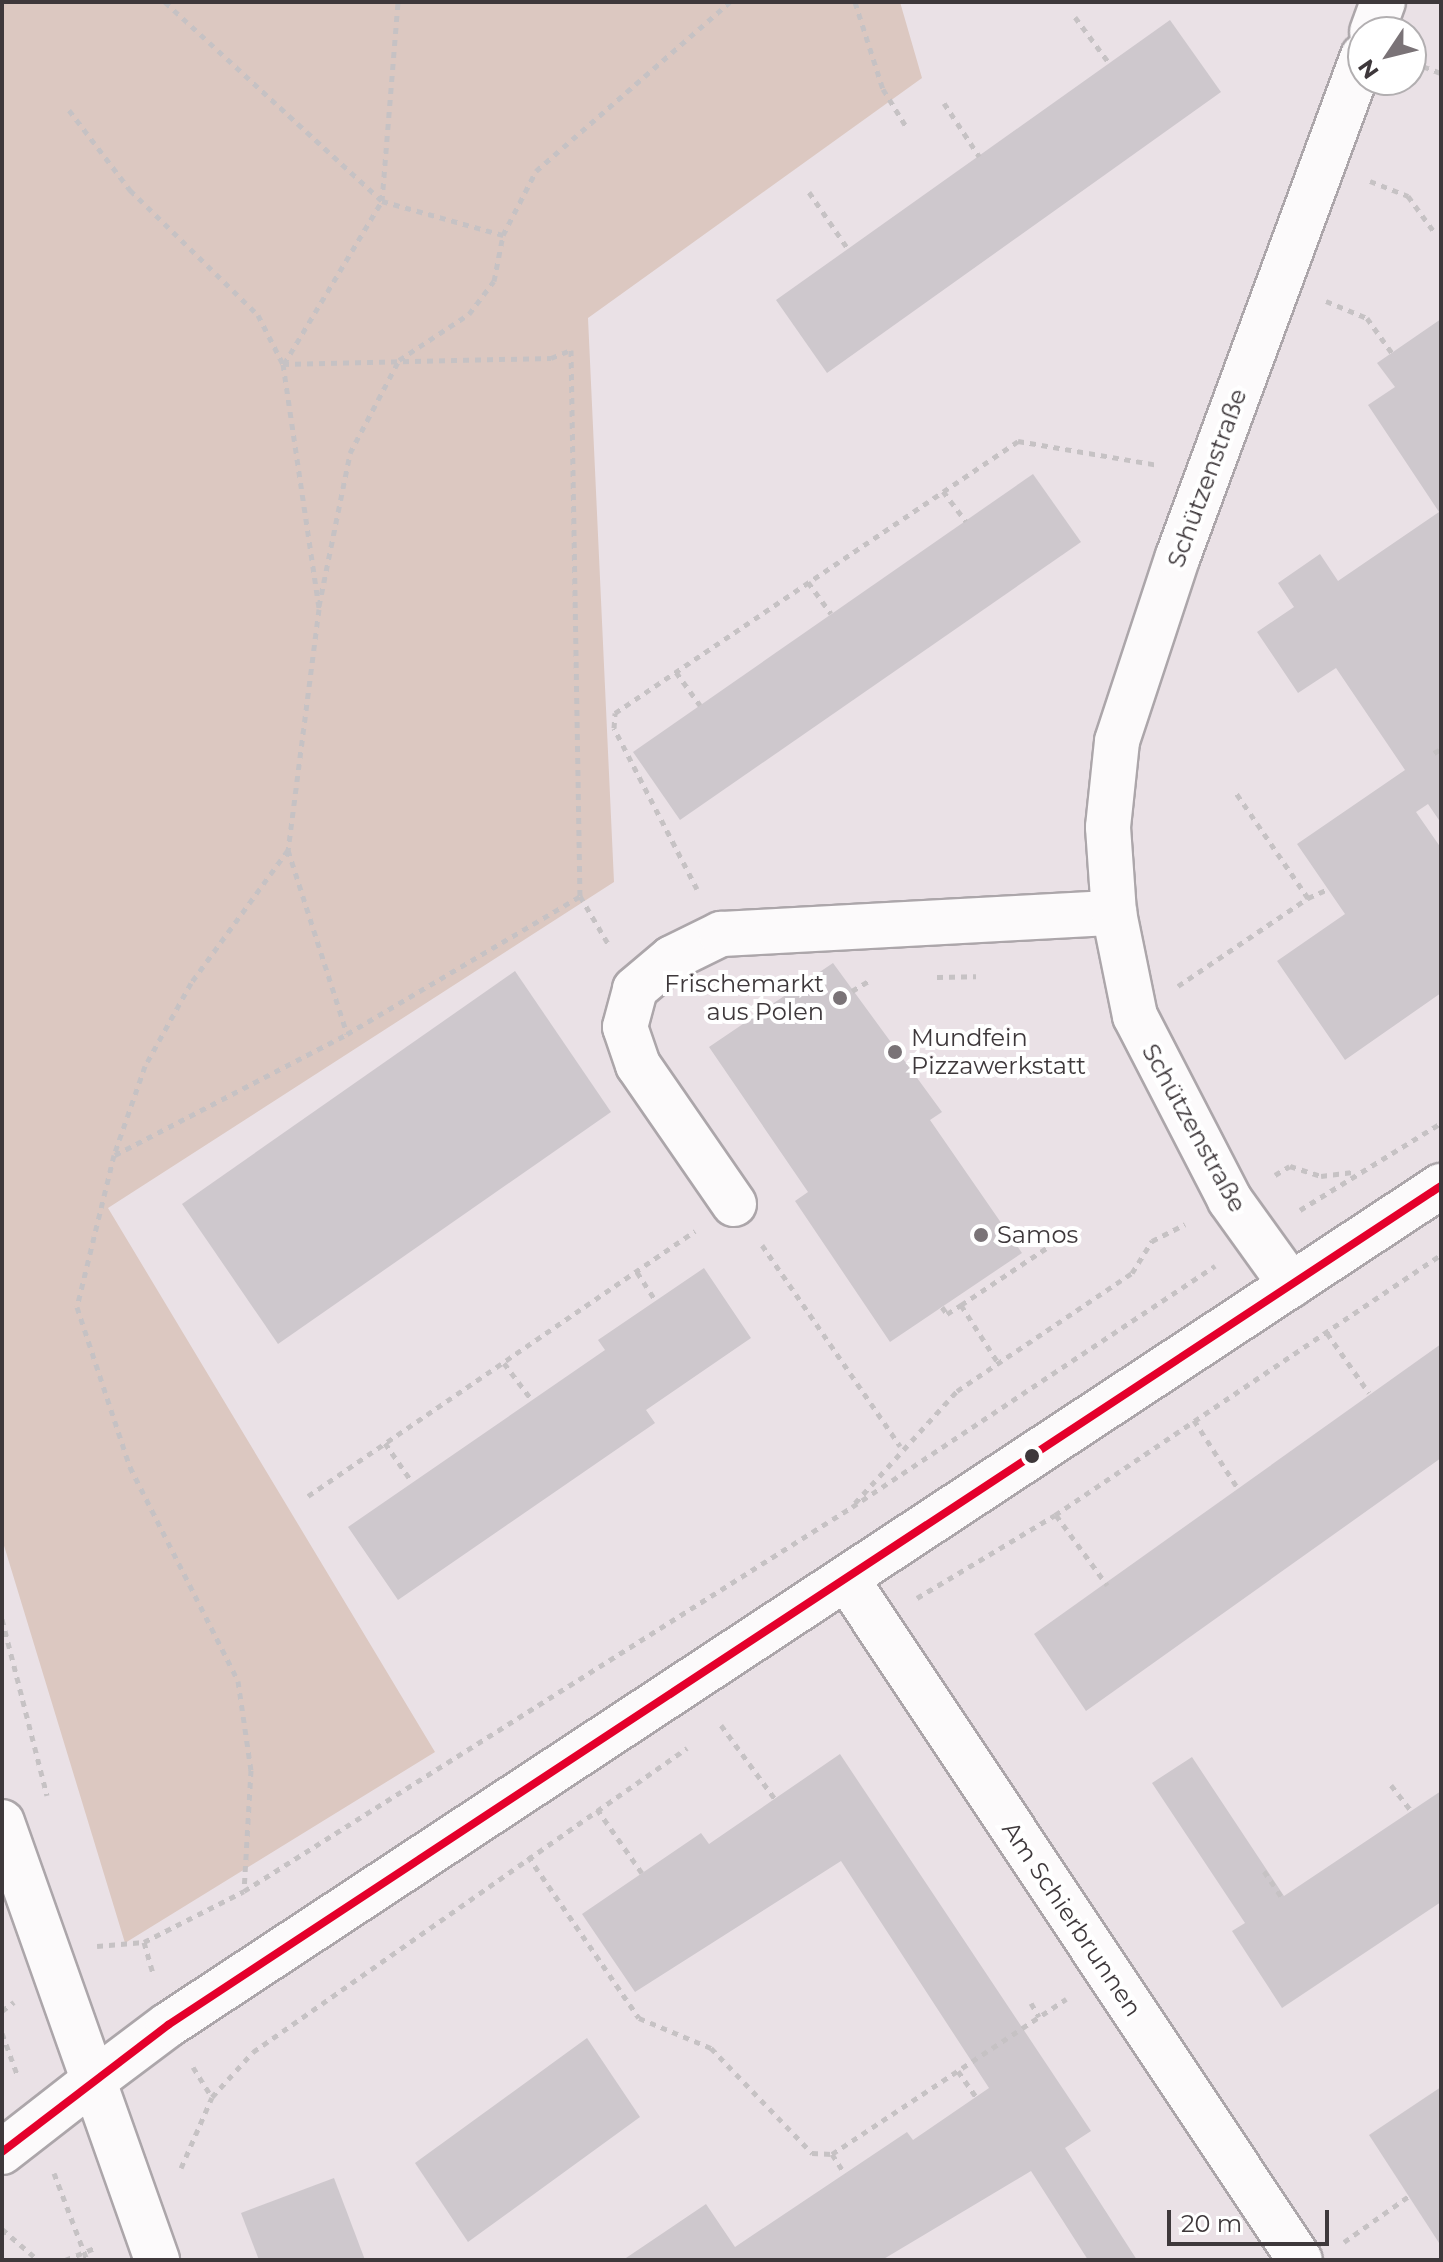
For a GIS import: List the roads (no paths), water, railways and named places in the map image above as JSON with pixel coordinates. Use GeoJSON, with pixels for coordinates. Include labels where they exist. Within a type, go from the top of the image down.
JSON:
{"type":"FeatureCollection","features":[{"type":"Feature","properties":{"kind":"street","name":"Schützenstraße"},"geometry":{"type":"LineString","coordinates":[[1291,1285],[1230,1200],[1135,1016],[1114,913],[1108,827],[1117,741],[1208,474],[1348,96]]}},
{"type":"Feature","properties":{"kind":"street"},"geometry":{"type":"LineString","coordinates":[[734,1204],[638,1065],[625,1027],[635,989],[672,958],[721,934],[1114,913]]}},
{"type":"Feature","properties":{"kind":"street"},"geometry":{"type":"LineString","coordinates":[[2,2152],[92,2082],[846,1578],[1441,1186]]}},
{"type":"Feature","properties":{"kind":"street","name":"Am Schierbrunnen"},"geometry":{"type":"LineString","coordinates":[[846,1578],[1108,1973],[1316,2255]]}},
{"type":"Feature","properties":{"kind":"street"},"geometry":{"type":"LineString","coordinates":[[2,1822],[157,2260]]}},
{"type":"Feature","properties":{"kind":"place","name":"Frischemarkt aus Polen"},"geometry":{"type":"Point","coordinates":[840,998]}},
{"type":"Feature","properties":{"kind":"place","name":"Mundfein Pizzawerkstatt"},"geometry":{"type":"Point","coordinates":[895,1052]}},
{"type":"Feature","properties":{"kind":"place","name":"Samos"},"geometry":{"type":"Point","coordinates":[981,1235]}}]}
